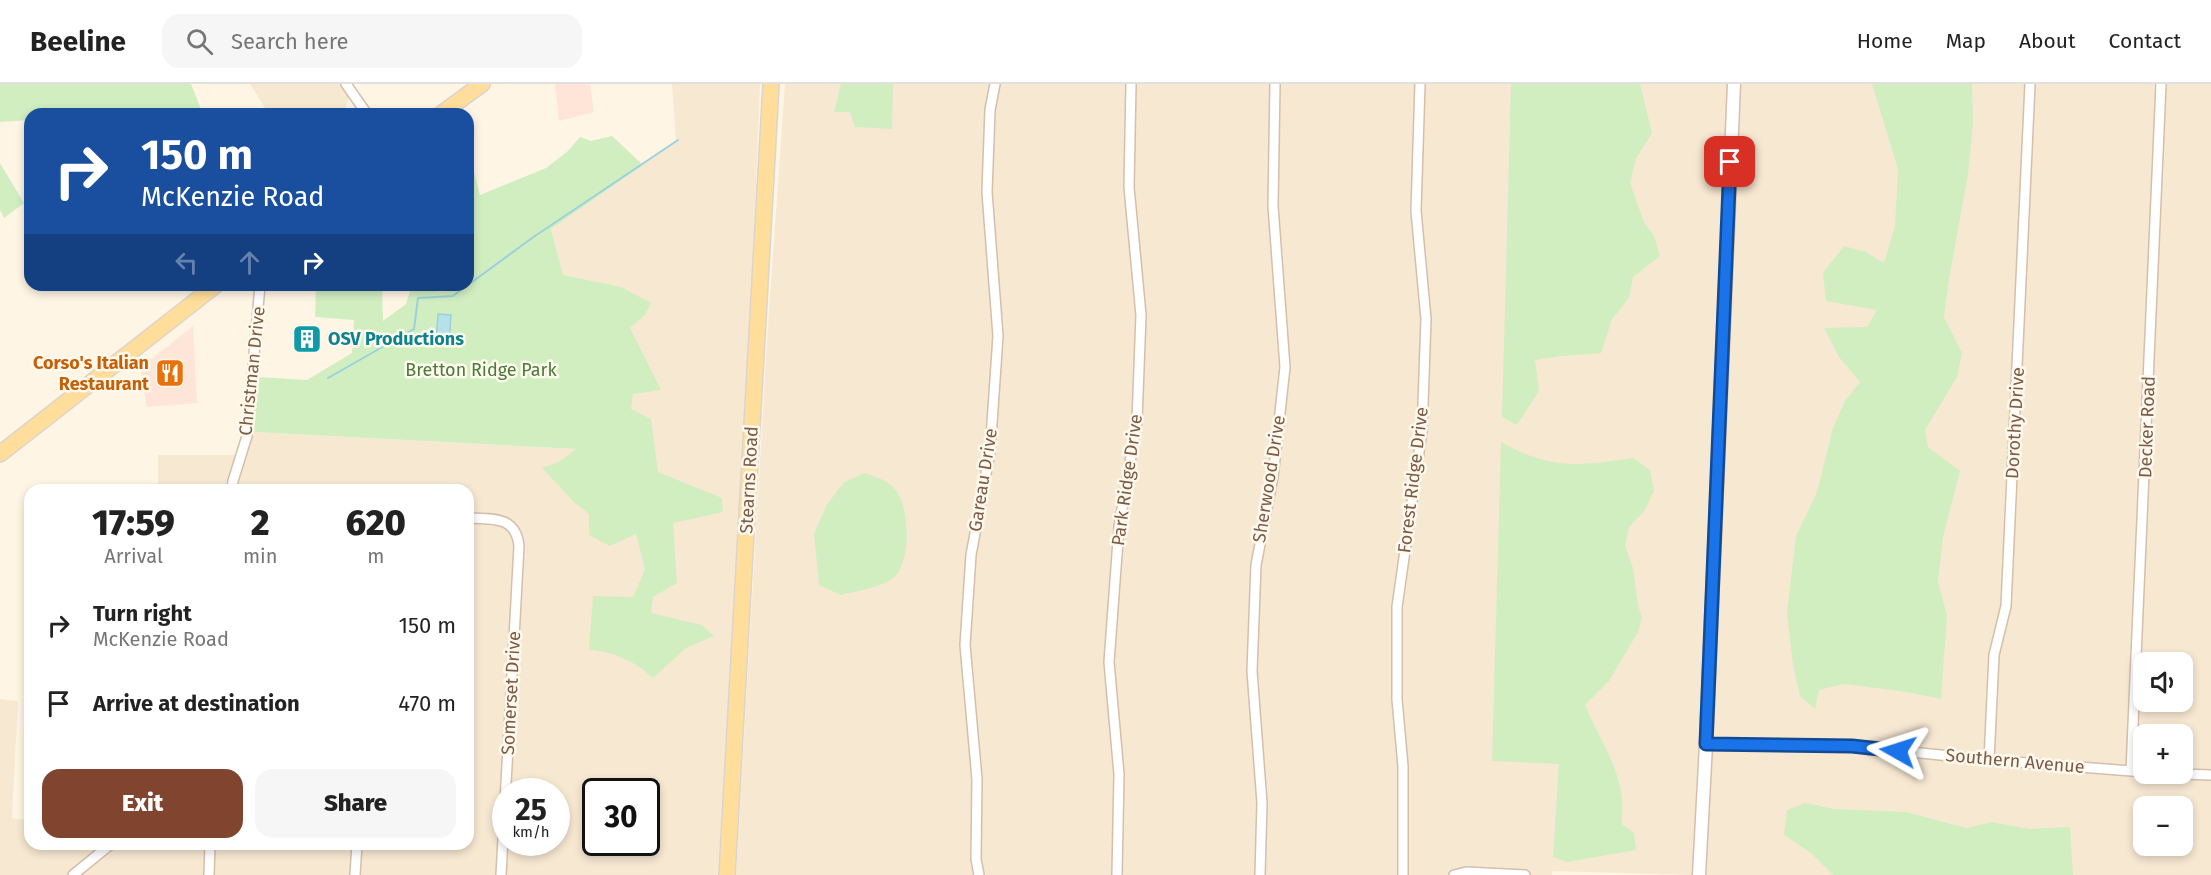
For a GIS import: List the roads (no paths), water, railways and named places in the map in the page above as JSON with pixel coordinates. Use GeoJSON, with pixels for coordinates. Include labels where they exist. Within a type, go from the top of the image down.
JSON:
{"type":"FeatureCollection","features":[{"type":"Feature","properties":{"kind":"main road"},"geometry":{"type":"LineString","coordinates":[[449,108],[482,84]]}},
{"type":"Feature","properties":{"kind":"main road","name":"Stearns Road"},"geometry":{"type":"LineString","coordinates":[[727,875],[771,84]]}},
{"type":"Feature","properties":{"kind":"main road"},"geometry":{"type":"LineString","coordinates":[[0,454],[208,291]]}},
{"type":"Feature","properties":{"kind":"street"},"geometry":{"type":"LineString","coordinates":[[346,84],[363,108]]}},
{"type":"Feature","properties":{"kind":"street","name":"Gareau Drive"},"geometry":{"type":"LineString","coordinates":[[980,875],[976,859],[977,779],[965,645],[971,555],[990,452],[998,336],[987,192],[990,110],[995,84]]}},
{"type":"Feature","properties":{"kind":"street","name":"Park Ridge Drive"},"geometry":{"type":"LineString","coordinates":[[1117,875],[1119,774],[1109,662],[1119,526],[1137,421],[1141,315],[1129,187],[1131,84]]}},
{"type":"Feature","properties":{"kind":"street","name":"Sherwood Drive"},"geometry":{"type":"LineString","coordinates":[[1260,875],[1262,802],[1252,670],[1256,565],[1273,477],[1285,367],[1273,206],[1275,84]]}},
{"type":"Feature","properties":{"kind":"street","name":"Forest Ridge Drive"},"geometry":{"type":"LineString","coordinates":[[1403,875],[1403,766],[1397,699],[1396,607],[1422,431],[1426,319],[1416,211],[1420,84]]}},
{"type":"Feature","properties":{"kind":"street"},"geometry":{"type":"LineString","coordinates":[[1699,875],[1734,84]]}},
{"type":"Feature","properties":{"kind":"street","name":"Dorothy Drive"},"geometry":{"type":"LineString","coordinates":[[1989,760],[1994,655],[2006,606],[2030,84]]}},
{"type":"Feature","properties":{"kind":"street","name":"Decker Road"},"geometry":{"type":"LineString","coordinates":[[2131,771],[2161,84]]}},
{"type":"Feature","properties":{"kind":"street","name":"Christman Drive"},"geometry":{"type":"LineString","coordinates":[[232,484],[247,436],[259,291]]}},
{"type":"Feature","properties":{"kind":"street","name":"Somerset Drive"},"geometry":{"type":"LineString","coordinates":[[474,518],[500,520],[512,525],[518,535],[519,546],[501,875]]}},
{"type":"Feature","properties":{"kind":"street","name":"Southern Avenue"},"geometry":{"type":"LineString","coordinates":[[1706,744],[1852,746],[2131,771]]}},
{"type":"Feature","properties":{"kind":"street"},"geometry":{"type":"LineString","coordinates":[[2193,774],[2211,775]]}},
{"type":"Feature","properties":{"kind":"street"},"geometry":{"type":"LineString","coordinates":[[73,875],[104,850]]}},
{"type":"Feature","properties":{"kind":"street"},"geometry":{"type":"LineString","coordinates":[[209,875],[210,850]]}},
{"type":"Feature","properties":{"kind":"street"},"geometry":{"type":"LineString","coordinates":[[355,875],[357,850]]}},
{"type":"Feature","properties":{"kind":"street"},"geometry":{"type":"LineString","coordinates":[[1454,875],[1466,873],[1525,875]]}},
{"type":"Feature","properties":{"kind":"water"},"geometry":{"type":"Polygon","coordinates":[[[438,314],[451,315],[449,344],[436,343],[438,314]]]}},
{"type":"Feature","properties":{"kind":"waterway"},"geometry":{"type":"LineString","coordinates":[[474,281],[532,238],[678,140]]}},
{"type":"Feature","properties":{"kind":"waterway"},"geometry":{"type":"LineString","coordinates":[[328,378],[414,329],[418,298],[453,296],[459,291]]}},
{"type":"Feature","properties":{"kind":"place","name":"OSV Productions"},"geometry":{"type":"Point","coordinates":[307,339]}},
{"type":"Feature","properties":{"kind":"place","name":"Corso's Italian Restaurant"},"geometry":{"type":"Point","coordinates":[170,373]}},
{"type":"Feature","properties":{"kind":"park label","name":"Bretton Ridge Park"},"geometry":{"type":"Point","coordinates":[481,370]}}]}
